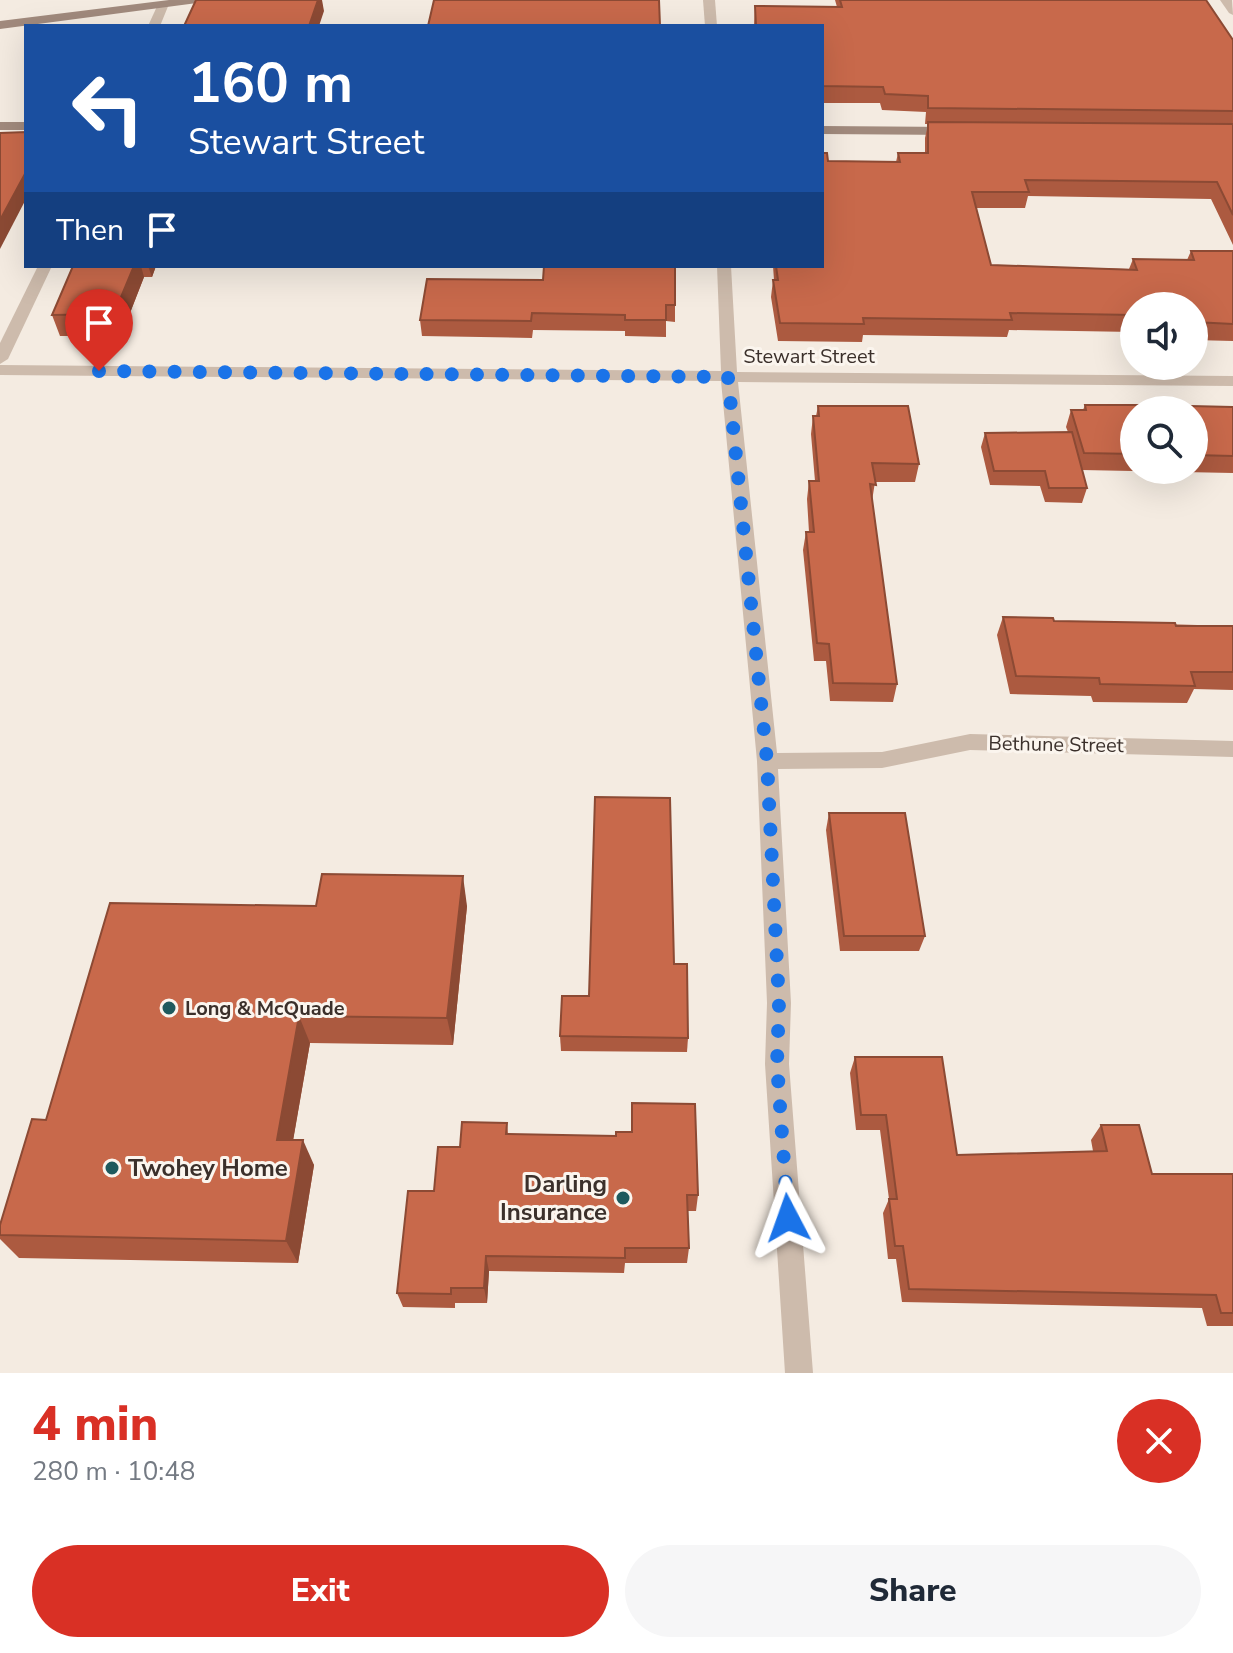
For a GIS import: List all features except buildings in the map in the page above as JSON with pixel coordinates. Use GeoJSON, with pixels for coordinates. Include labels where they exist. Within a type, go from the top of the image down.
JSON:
{"type":"FeatureCollection","features":[{"type":"Feature","properties":{"kind":"main road"},"geometry":{"type":"LineString","coordinates":[[0,25],[197,0]]}},
{"type":"Feature","properties":{"kind":"main road"},"geometry":{"type":"LineString","coordinates":[[0,126],[24,126]]}},
{"type":"Feature","properties":{"kind":"main road"},"geometry":{"type":"LineString","coordinates":[[824,130],[964,132]]}},
{"type":"Feature","properties":{"kind":"street"},"geometry":{"type":"LineString","coordinates":[[709,0],[711,24]]}},
{"type":"Feature","properties":{"kind":"street"},"geometry":{"type":"LineString","coordinates":[[1226,0],[1233,11]]}},
{"type":"Feature","properties":{"kind":"street"},"geometry":{"type":"LineString","coordinates":[[155,24],[163,4]]}},
{"type":"Feature","properties":{"kind":"street"},"geometry":{"type":"LineString","coordinates":[[0,359],[44,268]]}},
{"type":"Feature","properties":{"kind":"street"},"geometry":{"type":"LineString","coordinates":[[724,268],[728,377],[767,761],[779,1003],[777,1064],[799,1373]]}},
{"type":"Feature","properties":{"kind":"street","name":"Stewart Street"},"geometry":{"type":"LineString","coordinates":[[0,370],[1233,381]]}},
{"type":"Feature","properties":{"kind":"street","name":"Bethune Street"},"geometry":{"type":"LineString","coordinates":[[767,761],[882,760],[970,742],[1233,749]]}},
{"type":"Feature","properties":{"kind":"place","name":"Long & McQuade"},"geometry":{"type":"Point","coordinates":[169,1008]}},
{"type":"Feature","properties":{"kind":"place","name":"Twohey Home"},"geometry":{"type":"Point","coordinates":[112,1168]}},
{"type":"Feature","properties":{"kind":"place","name":"Darling Insurance"},"geometry":{"type":"Point","coordinates":[623,1198]}},
{"type":"Feature","properties":{"kind":"route"},"geometry":{"type":"LineString","coordinates":[[99,371],[728,377],[767,761],[779,1003],[777,1064],[788,1218]]}}]}
